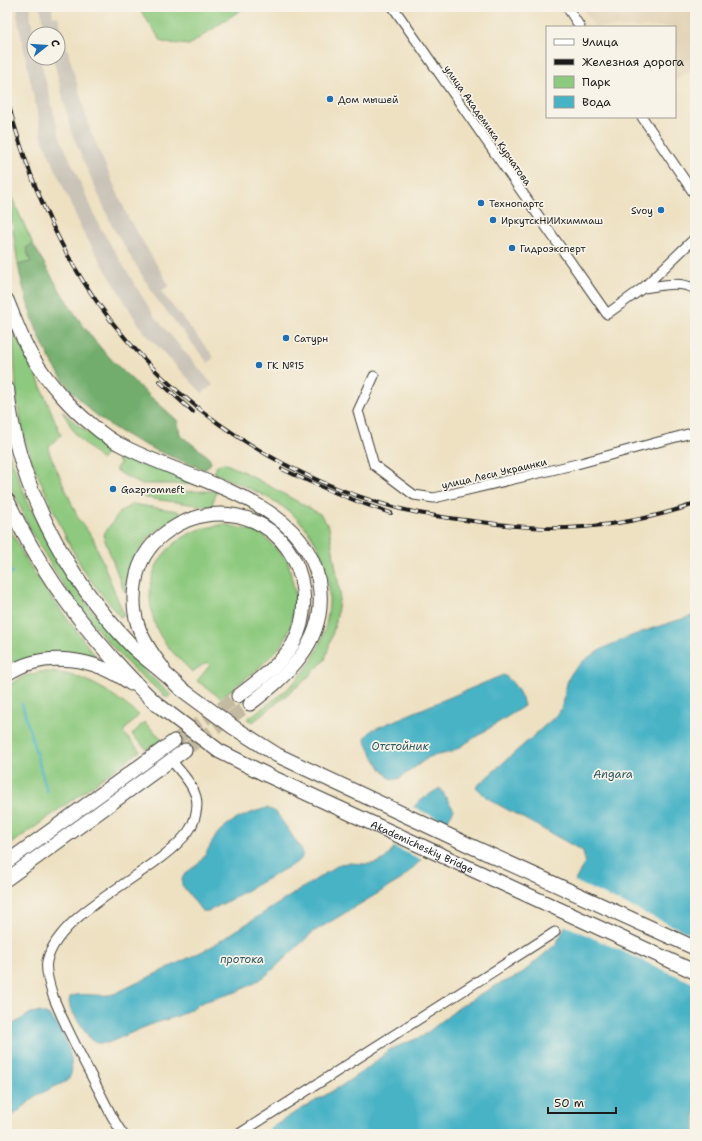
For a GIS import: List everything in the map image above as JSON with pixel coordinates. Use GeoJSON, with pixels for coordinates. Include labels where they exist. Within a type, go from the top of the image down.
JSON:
{"type":"FeatureCollection","features":[{"type":"Feature","properties":{"kind":"main road"},"geometry":{"type":"LineString","coordinates":[[7,300],[34,359],[60,392],[90,423],[122,446],[259,506],[288,526],[306,547],[314,563],[320,587],[320,615],[315,632],[306,650],[293,668],[250,704]]}},
{"type":"Feature","properties":{"kind":"main road"},"geometry":{"type":"LineString","coordinates":[[7,389],[13,429],[26,475],[48,524],[66,557],[97,603],[131,644],[175,683],[233,727],[283,758],[695,948]]}},
{"type":"Feature","properties":{"kind":"main road","name":"Akademicheskiy Bridge"},"geometry":{"type":"LineString","coordinates":[[7,500],[46,573],[71,609],[146,695],[218,751],[287,786],[695,972]]}},
{"type":"Feature","properties":{"kind":"main road"},"geometry":{"type":"LineString","coordinates":[[175,683],[154,656],[136,623],[134,589],[143,559],[156,541],[174,526],[190,518],[216,514],[246,518],[260,523],[271,530],[290,551],[300,574],[304,602],[301,623],[296,637],[289,649],[268,672],[238,696]]}},
{"type":"Feature","properties":{"kind":"main road"},"geometry":{"type":"LineString","coordinates":[[7,674],[22,666],[40,661],[59,659],[78,660],[94,664],[113,672],[146,695]]}},
{"type":"Feature","properties":{"kind":"main road"},"geometry":{"type":"LineString","coordinates":[[8,861],[174,741]]}},
{"type":"Feature","properties":{"kind":"main road"},"geometry":{"type":"LineString","coordinates":[[7,879],[185,750]]}},
{"type":"Feature","properties":{"kind":"street","name":"улица Академика Курчатова"},"geometry":{"type":"LineString","coordinates":[[392,7],[607,314],[643,288]]}},
{"type":"Feature","properties":{"kind":"street"},"geometry":{"type":"LineString","coordinates":[[567,7],[579,26]]}},
{"type":"Feature","properties":{"kind":"street"},"geometry":{"type":"LineString","coordinates":[[643,118],[695,195]]}},
{"type":"Feature","properties":{"kind":"street"},"geometry":{"type":"LineString","coordinates":[[643,288],[695,238]]}},
{"type":"Feature","properties":{"kind":"street"},"geometry":{"type":"LineString","coordinates":[[643,288],[668,284],[685,284],[695,288]]}},
{"type":"Feature","properties":{"kind":"street","name":"улица Леси Украинки"},"geometry":{"type":"LineString","coordinates":[[374,376],[358,412],[374,465],[414,495],[434,498],[577,464],[695,432]]}},
{"type":"Feature","properties":{"kind":"street"},"geometry":{"type":"LineString","coordinates":[[123,1134],[88,1069],[54,996],[48,977],[46,963],[52,946],[62,933],[89,909],[172,848],[188,831],[196,813],[196,798],[189,782],[171,760]]}},
{"type":"Feature","properties":{"kind":"street"},"geometry":{"type":"LineString","coordinates":[[239,1134],[555,932]]}},
{"type":"Feature","properties":{"kind":"shaded area"},"geometry":{"type":"Polygon","coordinates":[[[18,7],[31,7],[30,17],[32,26],[26,26],[26,59],[17,16],[18,7]]]}},
{"type":"Feature","properties":{"kind":"shaded area"},"geometry":{"type":"Polygon","coordinates":[[[40,7],[52,7],[53,17],[58,16],[61,26],[44,26],[40,7]]]}},
{"type":"Feature","properties":{"kind":"shaded area"},"geometry":{"type":"Polygon","coordinates":[[[581,7],[695,7],[695,67],[676,80],[676,26],[594,26],[581,7]]]}},
{"type":"Feature","properties":{"kind":"shaded area"},"geometry":{"type":"Polygon","coordinates":[[[66,44],[90,130],[128,217],[169,285],[161,292],[214,357],[208,363],[156,298],[112,226],[72,134],[55,66],[66,66],[66,44]]]}},
{"type":"Feature","properties":{"kind":"shaded area"},"geometry":{"type":"Polygon","coordinates":[[[27,66],[42,66],[60,137],[100,227],[154,316],[213,385],[202,393],[142,330],[83,232],[43,141],[27,66]]]}},
{"type":"Feature","properties":{"kind":"green space"},"geometry":{"type":"Polygon","coordinates":[[[138,7],[245,7],[189,45],[162,42],[138,7]]]}},
{"type":"Feature","properties":{"kind":"green space"},"geometry":{"type":"Polygon","coordinates":[[[7,187],[33,244],[26,248],[31,262],[18,265],[7,187]]]}},
{"type":"Feature","properties":{"kind":"green space"},"geometry":{"type":"Polygon","coordinates":[[[33,244],[69,305],[94,340],[124,372],[178,421],[180,435],[209,457],[211,463],[205,470],[145,445],[122,433],[91,411],[74,394],[48,356],[30,312],[18,265],[31,262],[26,248],[33,244]]]}},
{"type":"Feature","properties":{"kind":"green space"},"geometry":{"type":"Polygon","coordinates":[[[13,336],[15,336],[29,358],[61,435],[49,446],[49,452],[79,520],[93,538],[124,615],[120,617],[85,573],[67,540],[33,464],[26,444],[17,404],[13,336]]]}},
{"type":"Feature","properties":{"kind":"green space"},"geometry":{"type":"Polygon","coordinates":[[[62,411],[79,426],[118,452],[117,455],[112,452],[108,452],[101,460],[76,435],[62,411]]]}},
{"type":"Feature","properties":{"kind":"green space"},"geometry":{"type":"Polygon","coordinates":[[[7,446],[35,517],[52,550],[72,582],[93,613],[117,642],[171,695],[167,698],[128,664],[102,635],[64,586],[32,533],[7,478],[7,446]]]}},
{"type":"Feature","properties":{"kind":"green space"},"geometry":{"type":"Polygon","coordinates":[[[123,453],[190,481],[189,484],[140,484],[115,470],[120,463],[117,461],[123,453]]]}},
{"type":"Feature","properties":{"kind":"green space"},"geometry":{"type":"Polygon","coordinates":[[[224,463],[242,471],[320,514],[329,527],[340,593],[336,621],[325,660],[304,681],[253,722],[247,719],[293,684],[305,670],[316,651],[324,631],[328,610],[329,589],[326,568],[318,548],[307,530],[292,514],[274,501],[214,473],[217,465],[224,463]]]}},
{"type":"Feature","properties":{"kind":"green space"},"geometry":{"type":"Polygon","coordinates":[[[217,491],[211,507],[146,498],[143,496],[143,493],[148,492],[217,491]]]}},
{"type":"Feature","properties":{"kind":"green space"},"geometry":{"type":"Polygon","coordinates":[[[132,504],[178,511],[181,513],[175,519],[161,527],[142,546],[135,562],[126,592],[124,591],[103,535],[120,512],[132,504]]]}},
{"type":"Feature","properties":{"kind":"green space"},"geometry":{"type":"Polygon","coordinates":[[[7,522],[25,558],[45,589],[99,661],[7,670],[7,522]]]}},
{"type":"Feature","properties":{"kind":"green space"},"geometry":{"type":"Polygon","coordinates":[[[224,524],[261,533],[288,561],[296,598],[290,628],[282,645],[260,667],[221,698],[197,681],[210,665],[207,662],[192,672],[163,640],[156,627],[150,599],[153,573],[166,551],[176,542],[193,532],[224,524]]]}},
{"type":"Feature","properties":{"kind":"green space"},"geometry":{"type":"Polygon","coordinates":[[[40,672],[69,675],[82,679],[105,690],[128,706],[139,715],[123,732],[140,751],[10,845],[7,845],[7,686],[25,676],[40,672]]]}},
{"type":"Feature","properties":{"kind":"green space"},"geometry":{"type":"Polygon","coordinates":[[[144,722],[163,740],[147,749],[132,735],[144,722]]]}},
{"type":"Feature","properties":{"kind":"water","name":"Angara"},"geometry":{"type":"Polygon","coordinates":[[[695,615],[695,1134],[265,1134],[274,1125],[341,1086],[369,1067],[389,1050],[423,1036],[461,1006],[497,985],[520,975],[556,944],[566,925],[576,879],[585,862],[583,851],[499,805],[486,797],[476,787],[558,714],[563,704],[567,682],[573,671],[583,661],[612,644],[647,630],[695,615]]]}},
{"type":"Feature","properties":{"kind":"water","name":"Отстойник"},"geometry":{"type":"Polygon","coordinates":[[[503,675],[510,680],[516,688],[522,698],[524,706],[452,752],[429,757],[400,778],[391,779],[379,766],[365,738],[372,730],[503,675]]]}},
{"type":"Feature","properties":{"kind":"water","name":"протока"},"geometry":{"type":"Polygon","coordinates":[[[440,788],[454,810],[426,855],[402,879],[313,932],[269,973],[255,983],[236,992],[203,1002],[178,1016],[149,1025],[108,1043],[97,1043],[91,1040],[71,1010],[69,1002],[70,997],[75,995],[114,994],[209,948],[340,864],[370,864],[379,862],[394,848],[404,821],[413,807],[440,788]]]}},
{"type":"Feature","properties":{"kind":"water"},"geometry":{"type":"Polygon","coordinates":[[[267,808],[276,812],[302,850],[302,857],[299,861],[235,897],[209,911],[202,911],[182,885],[183,877],[200,862],[222,829],[240,818],[267,808]]]}},
{"type":"Feature","properties":{"kind":"water"},"geometry":{"type":"Polygon","coordinates":[[[39,1012],[48,1015],[53,1020],[63,1036],[71,1057],[71,1075],[67,1081],[37,1095],[7,1121],[7,1028],[31,1013],[39,1012]]]}},
{"type":"Feature","properties":{"kind":"pier"},"geometry":{"type":"Polygon","coordinates":[[[413,807],[448,823],[424,861],[392,846],[405,814],[413,807]]]}},
{"type":"Feature","properties":{"kind":"pier"},"geometry":{"type":"Polygon","coordinates":[[[574,881],[695,936],[695,984],[564,925],[574,881]]]}},
{"type":"Feature","properties":{"kind":"waterway"},"geometry":{"type":"LineString","coordinates":[[7,575],[12,572]]}},
{"type":"Feature","properties":{"kind":"waterway"},"geometry":{"type":"LineString","coordinates":[[22,704],[47,791]]}},
{"type":"Feature","properties":{"kind":"tunnel"},"geometry":{"type":"LineString","coordinates":[[174,741],[238,696]]}},
{"type":"Feature","properties":{"kind":"tunnel"},"geometry":{"type":"LineString","coordinates":[[185,750],[250,704]]}},
{"type":"Feature","properties":{"kind":"railway"},"geometry":{"type":"LineString","coordinates":[[7,99],[29,170],[48,216],[70,260],[112,322],[144,359],[180,393],[219,424],[261,451],[304,474],[350,493],[397,508],[416,513],[485,522],[544,528],[583,527],[648,517],[695,504]]}},
{"type":"Feature","properties":{"kind":"railway"},"geometry":{"type":"LineString","coordinates":[[159,381],[193,412]]}},
{"type":"Feature","properties":{"kind":"railway"},"geometry":{"type":"LineString","coordinates":[[282,469],[336,493],[391,513]]}},
{"type":"Feature","properties":{"kind":"place","name":"Дом мышей"},"geometry":{"type":"Point","coordinates":[330,99]}},
{"type":"Feature","properties":{"kind":"place","name":"Технопартс"},"geometry":{"type":"Point","coordinates":[481,203]}},
{"type":"Feature","properties":{"kind":"place","name":"Svoy"},"geometry":{"type":"Point","coordinates":[661,210]}},
{"type":"Feature","properties":{"kind":"place","name":"ИркутскНИИхиммаш"},"geometry":{"type":"Point","coordinates":[493,220]}},
{"type":"Feature","properties":{"kind":"place","name":"Гидроэксперт"},"geometry":{"type":"Point","coordinates":[512,248]}},
{"type":"Feature","properties":{"kind":"place","name":"Сатурн"},"geometry":{"type":"Point","coordinates":[286,338]}},
{"type":"Feature","properties":{"kind":"place","name":"ГК №15"},"geometry":{"type":"Point","coordinates":[259,365]}},
{"type":"Feature","properties":{"kind":"place","name":"Gazpromneft"},"geometry":{"type":"Point","coordinates":[113,489]}}]}
